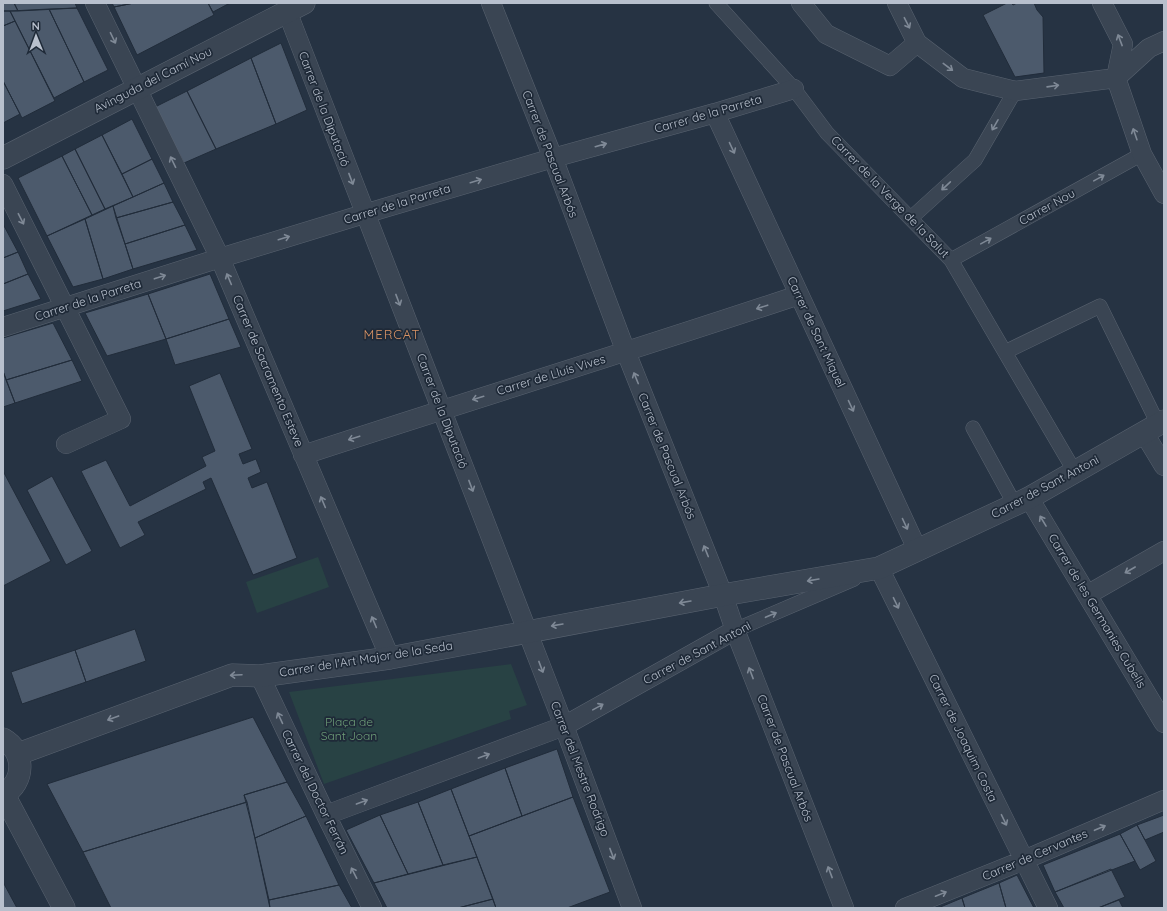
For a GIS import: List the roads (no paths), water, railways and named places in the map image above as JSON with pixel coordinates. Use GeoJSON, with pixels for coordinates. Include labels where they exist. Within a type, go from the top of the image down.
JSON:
{"type":"FeatureCollection","features":[{"type":"Feature","properties":{"kind":"street","name":"Carrer de Sacramento Esteve"},"geometry":{"type":"LineString","coordinates":[[95,3],[220,258],[390,658]]}},
{"type":"Feature","properties":{"kind":"street","name":"Carrer de Pascual Arbós"},"geometry":{"type":"LineString","coordinates":[[491,3],[553,158],[626,352],[723,595],[735,630],[844,908]]}},
{"type":"Feature","properties":{"kind":"street","name":"Carrer de la Verge de la Salut"},"geometry":{"type":"LineString","coordinates":[[716,3],[794,89],[827,133],[951,260],[1075,472]]}},
{"type":"Feature","properties":{"kind":"street"},"geometry":{"type":"LineString","coordinates":[[801,3],[826,34],[890,66],[917,43]]}},
{"type":"Feature","properties":{"kind":"street"},"geometry":{"type":"LineString","coordinates":[[897,3],[917,43],[963,78],[1015,91],[1116,78],[1149,48],[1164,41]]}},
{"type":"Feature","properties":{"kind":"street"},"geometry":{"type":"LineString","coordinates":[[1102,3],[1123,44],[1116,78],[1142,154],[1164,194]]}},
{"type":"Feature","properties":{"kind":"street","name":"Avinguda del Camí Nou"},"geometry":{"type":"LineString","coordinates":[[3,158],[295,7]]}},
{"type":"Feature","properties":{"kind":"street","name":"Carrer de la Diputació"},"geometry":{"type":"LineString","coordinates":[[295,7],[364,214],[527,631]]}},
{"type":"Feature","properties":{"kind":"street","name":"Carrer de la Parreta"},"geometry":{"type":"LineString","coordinates":[[3,327],[364,214],[553,158],[716,113],[794,89]]}},
{"type":"Feature","properties":{"kind":"street"},"geometry":{"type":"LineString","coordinates":[[911,218],[975,160],[1015,91]]}},
{"type":"Feature","properties":{"kind":"street","name":"Carrer de Sant Miquel"},"geometry":{"type":"LineString","coordinates":[[716,113],[918,551]]}},
{"type":"Feature","properties":{"kind":"street","name":"Carrer Nou"},"geometry":{"type":"LineString","coordinates":[[951,260],[1142,154]]}},
{"type":"Feature","properties":{"kind":"street"},"geometry":{"type":"LineString","coordinates":[[3,184],[121,419],[66,444]]}},
{"type":"Feature","properties":{"kind":"street","name":"Carrer de Lluís Vives"},"geometry":{"type":"LineString","coordinates":[[303,455],[799,295]]}},
{"type":"Feature","properties":{"kind":"street"},"geometry":{"type":"LineString","coordinates":[[1005,352],[1100,306],[1156,426],[1164,466]]}},
{"type":"Feature","properties":{"kind":"street","name":"Carrer de Sant Antoni"},"geometry":{"type":"LineString","coordinates":[[564,726],[735,630],[918,551],[1022,502],[1156,426]]}},
{"type":"Feature","properties":{"kind":"street"},"geometry":{"type":"LineString","coordinates":[[973,428],[1022,502]]}},
{"type":"Feature","properties":{"kind":"street","name":"Carrer de les Germanies Cubells"},"geometry":{"type":"LineString","coordinates":[[1022,502],[1088,595],[1164,723]]}},
{"type":"Feature","properties":{"kind":"street"},"geometry":{"type":"LineString","coordinates":[[1088,595],[1164,551]]}},
{"type":"Feature","properties":{"kind":"street","name":"Carrer de Sant Antoni"},"geometry":{"type":"LineString","coordinates":[[723,595],[879,568]]}},
{"type":"Feature","properties":{"kind":"street","name":"Carrer de Joaquim Costa"},"geometry":{"type":"LineString","coordinates":[[879,568],[1048,908]]}},
{"type":"Feature","properties":{"kind":"street","name":"Carrer de l'Art Major de la Seda"},"geometry":{"type":"LineString","coordinates":[[10,746],[232,674],[260,676],[390,658],[723,595]]}},
{"type":"Feature","properties":{"kind":"street","name":"Carrer del Mestre Rodrigo"},"geometry":{"type":"LineString","coordinates":[[527,631],[632,908]]}},
{"type":"Feature","properties":{"kind":"street","name":"Carrer del Doctor Ferrán"},"geometry":{"type":"LineString","coordinates":[[260,676],[372,908]]}},
{"type":"Feature","properties":{"kind":"street"},"geometry":{"type":"LineString","coordinates":[[326,815],[564,726]]}},
{"type":"Feature","properties":{"kind":"street"},"geometry":{"type":"LineString","coordinates":[[10,746],[20,768],[17,781],[12,789],[4,795],[64,908]]}},
{"type":"Feature","properties":{"kind":"street","name":"Carrer de Cervantes"},"geometry":{"type":"LineString","coordinates":[[905,908],[1024,860],[1164,800]]}},
{"type":"Feature","properties":{"kind":"district","name":"MERCAT"},"geometry":{"type":"Point","coordinates":[392,334]}},
{"type":"Feature","properties":{"kind":"park label","name":"Plaça de Sant Joan"},"geometry":{"type":"Point","coordinates":[349,729]}}]}
